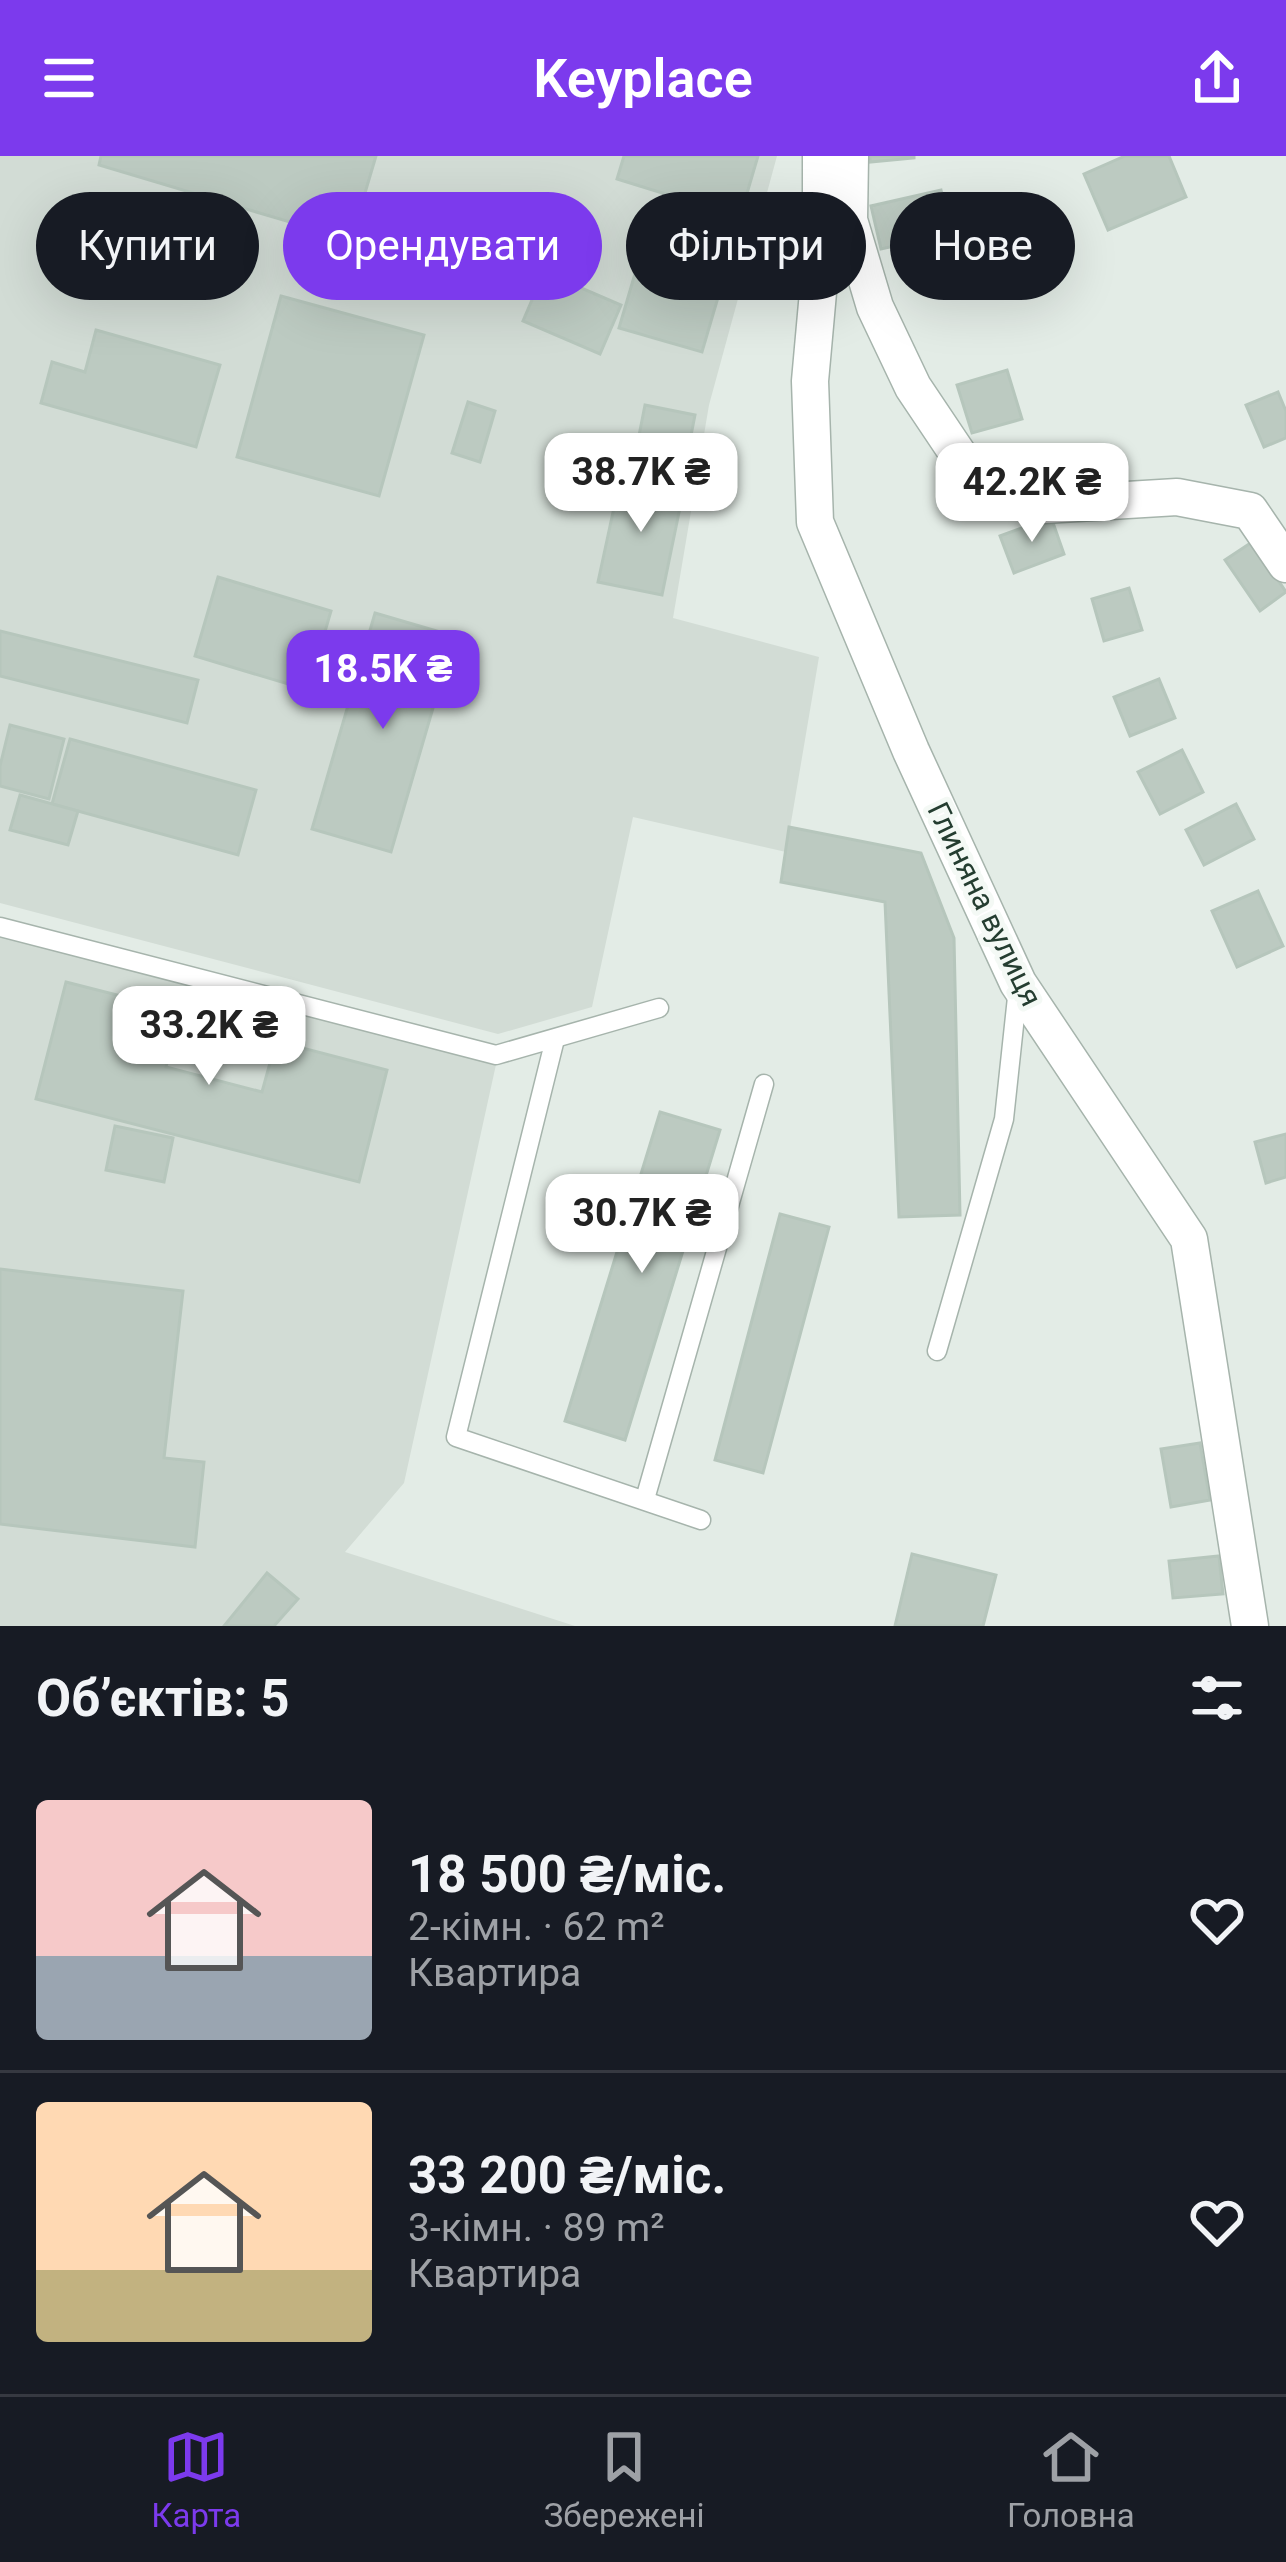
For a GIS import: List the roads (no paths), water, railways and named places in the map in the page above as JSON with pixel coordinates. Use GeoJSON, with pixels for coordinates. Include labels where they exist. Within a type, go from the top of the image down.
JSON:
{"type":"FeatureCollection","features":[{"type":"Feature","properties":{"kind":"street","name":"Глиняна вулиця"},"geometry":{"type":"LineString","coordinates":[[820,156],[821,259],[810,381],[815,522],[911,751],[1018,983],[1189,1239],[1250,1626]]}},
{"type":"Feature","properties":{"kind":"street"},"geometry":{"type":"LineString","coordinates":[[850,156],[849,220],[875,307],[913,387],[976,481],[1044,505],[1177,496],[1250,511],[1286,564]]}},
{"type":"Feature","properties":{"kind":"lane"},"geometry":{"type":"LineString","coordinates":[[0,927],[496,1055],[658,1008]]}},
{"type":"Feature","properties":{"kind":"lane"},"geometry":{"type":"LineString","coordinates":[[937,1352],[1004,1119],[1018,983]]}},
{"type":"Feature","properties":{"kind":"lane"},"geometry":{"type":"LineString","coordinates":[[554,1039],[455,1438],[701,1520]]}},
{"type":"Feature","properties":{"kind":"lane"},"geometry":{"type":"LineString","coordinates":[[645,1499],[764,1084]]}}]}
